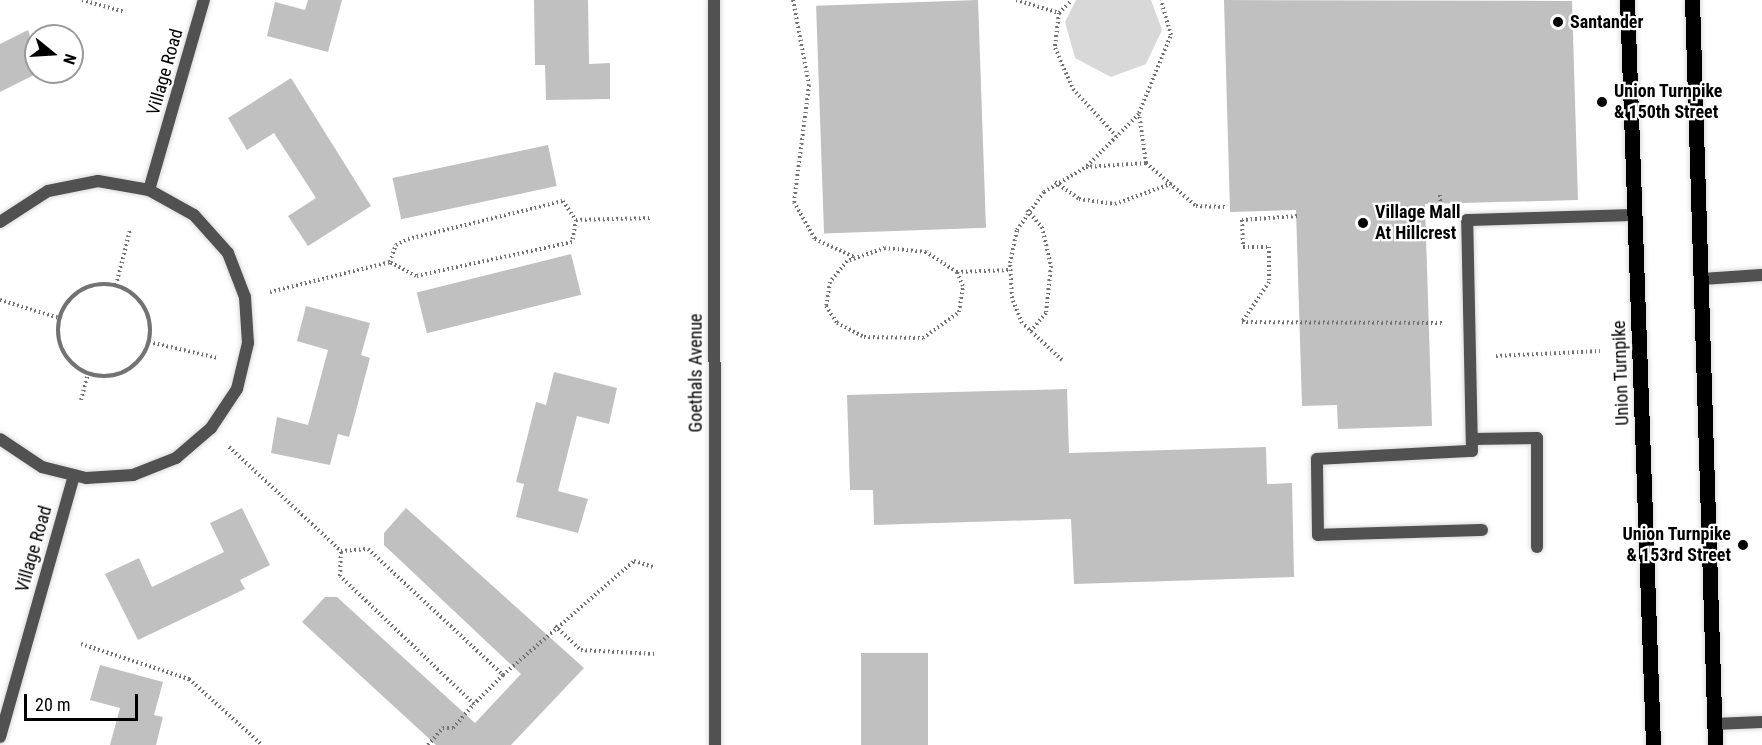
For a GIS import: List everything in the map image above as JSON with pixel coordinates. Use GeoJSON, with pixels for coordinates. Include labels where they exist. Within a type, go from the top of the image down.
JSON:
{"type":"FeatureCollection","features":[{"type":"Feature","properties":{"kind":"main road","name":"Union Turnpike"},"geometry":{"type":"LineString","coordinates":[[1626,0],[1653,745]]}},
{"type":"Feature","properties":{"kind":"main road"},"geometry":{"type":"LineString","coordinates":[[1692,0],[1715,745]]}},
{"type":"Feature","properties":{"kind":"street","name":"Village Road"},"geometry":{"type":"LineString","coordinates":[[150,189],[204,0]]}},
{"type":"Feature","properties":{"kind":"street","name":"Goethals Avenue"},"geometry":{"type":"LineString","coordinates":[[714,0],[715,745]]}},
{"type":"Feature","properties":{"kind":"street"},"geometry":{"type":"LineString","coordinates":[[0,222],[48,191],[98,181],[150,189],[194,214],[228,253],[245,297],[248,343],[237,389],[212,428],[176,458],[133,475],[74,475],[42,467],[0,439]]}},
{"type":"Feature","properties":{"kind":"street"},"geometry":{"type":"LineString","coordinates":[[1482,530],[1318,536],[1317,459],[1472,452],[1467,220],[1635,215]]}},
{"type":"Feature","properties":{"kind":"street"},"geometry":{"type":"LineString","coordinates":[[1701,279],[1762,275]]}},
{"type":"Feature","properties":{"kind":"street"},"geometry":{"type":"LineString","coordinates":[[1472,439],[1537,438],[1537,547]]}},
{"type":"Feature","properties":{"kind":"street","name":"Village Road"},"geometry":{"type":"LineString","coordinates":[[0,736],[74,475]]}},
{"type":"Feature","properties":{"kind":"street"},"geometry":{"type":"LineString","coordinates":[[1714,724],[1762,722]]}},
{"type":"Feature","properties":{"kind":"path"},"geometry":{"type":"LineString","coordinates":[[82,0],[125,12]]}},
{"type":"Feature","properties":{"kind":"path"},"geometry":{"type":"LineString","coordinates":[[793,0],[809,85],[794,201],[815,239],[854,257]]}},
{"type":"Feature","properties":{"kind":"path"},"geometry":{"type":"LineString","coordinates":[[1016,0],[1059,13]]}},
{"type":"Feature","properties":{"kind":"path"},"geometry":{"type":"LineString","coordinates":[[1072,0],[1059,13],[1054,48],[1073,89],[1116,136]]}},
{"type":"Feature","properties":{"kind":"path"},"geometry":{"type":"LineString","coordinates":[[1062,360],[1030,332],[1012,298],[1010,270],[1027,210],[1055,182],[1086,167],[1139,113],[1169,46],[1172,24],[1161,0]]}},
{"type":"Feature","properties":{"kind":"path"},"geometry":{"type":"LineString","coordinates":[[1139,113],[1146,163]]}},
{"type":"Feature","properties":{"kind":"path"},"geometry":{"type":"LineString","coordinates":[[1086,167],[1146,163],[1173,183],[1196,206],[1226,207]]}},
{"type":"Feature","properties":{"kind":"path"},"geometry":{"type":"LineString","coordinates":[[1055,182],[1079,199],[1115,204],[1173,183]]}},
{"type":"Feature","properties":{"kind":"path"},"geometry":{"type":"LineString","coordinates":[[270,292],[390,262],[416,276],[572,242],[576,220],[563,201],[408,239],[396,245],[390,262]]}},
{"type":"Feature","properties":{"kind":"path"},"geometry":{"type":"LineString","coordinates":[[1027,210],[1047,238],[1051,266],[1046,313],[1030,332]]}},
{"type":"Feature","properties":{"kind":"path"},"geometry":{"type":"LineString","coordinates":[[1297,216],[1242,220],[1243,247],[1269,247],[1269,282],[1242,322],[1445,323]]}},
{"type":"Feature","properties":{"kind":"path"},"geometry":{"type":"LineString","coordinates":[[576,220],[652,218]]}},
{"type":"Feature","properties":{"kind":"path"},"geometry":{"type":"LineString","coordinates":[[116,285],[130,230]]}},
{"type":"Feature","properties":{"kind":"path"},"geometry":{"type":"LineString","coordinates":[[957,272],[964,299],[952,321],[923,338],[883,341],[850,332],[826,306],[833,277],[854,257],[885,248],[913,249],[957,272],[1010,270]]}},
{"type":"Feature","properties":{"kind":"path"},"geometry":{"type":"LineString","coordinates":[[116,285],[139,299],[147,312],[149,342],[142,356],[118,375],[88,374],[64,355],[59,318],[83,288],[116,285]]}},
{"type":"Feature","properties":{"kind":"path"},"geometry":{"type":"LineString","coordinates":[[0,300],[59,318]]}},
{"type":"Feature","properties":{"kind":"path"},"geometry":{"type":"LineString","coordinates":[[149,342],[243,364]]}},
{"type":"Feature","properties":{"kind":"path"},"geometry":{"type":"LineString","coordinates":[[81,400],[88,374]]}},
{"type":"Feature","properties":{"kind":"path"},"geometry":{"type":"LineString","coordinates":[[229,447],[341,551],[368,549],[503,675]]}},
{"type":"Feature","properties":{"kind":"path"},"geometry":{"type":"LineString","coordinates":[[341,551],[340,576],[474,704]]}},
{"type":"Feature","properties":{"kind":"path"},"geometry":{"type":"LineString","coordinates":[[428,745],[443,728],[453,728],[474,704],[555,626],[634,561],[654,567]]}},
{"type":"Feature","properties":{"kind":"path"},"geometry":{"type":"LineString","coordinates":[[555,626],[581,650],[655,654]]}},
{"type":"Feature","properties":{"kind":"path"},"geometry":{"type":"LineString","coordinates":[[81,644],[189,679],[262,745]]}},
{"type":"Feature","properties":{"kind":"shaded area"},"geometry":{"type":"Polygon","coordinates":[[[1076,0],[1151,0],[1162,30],[1146,64],[1111,77],[1075,58],[1065,22],[1076,0]]]}},
{"type":"Feature","properties":{"kind":"building"},"geometry":{"type":"Polygon","coordinates":[[[308,0],[342,0],[328,52],[267,36],[275,2],[305,10],[308,0]]]}},
{"type":"Feature","properties":{"kind":"building"},"geometry":{"type":"Polygon","coordinates":[[[534,0],[588,0],[589,64],[610,63],[610,99],[546,100],[545,65],[535,65],[534,0]]]}},
{"type":"Feature","properties":{"kind":"building"},"geometry":{"type":"Polygon","coordinates":[[[978,0],[986,228],[824,234],[816,6],[978,0]]]}},
{"type":"Feature","properties":{"kind":"building"},"geometry":{"type":"Polygon","coordinates":[[[1224,0],[1572,1],[1578,200],[1425,204],[1432,426],[1338,429],[1337,405],[1302,406],[1296,210],[1230,212],[1224,0]]]}},
{"type":"Feature","properties":{"kind":"building"},"geometry":{"type":"Polygon","coordinates":[[[24,32],[24,80],[0,92],[0,44],[24,32]]]}},
{"type":"Feature","properties":{"kind":"building"},"geometry":{"type":"Polygon","coordinates":[[[291,78],[371,206],[308,246],[288,216],[316,198],[274,133],[247,150],[228,118],[291,78]]]}},
{"type":"Feature","properties":{"kind":"building"},"geometry":{"type":"Polygon","coordinates":[[[548,145],[557,186],[401,219],[392,178],[548,145]]]}},
{"type":"Feature","properties":{"kind":"building"},"geometry":{"type":"Polygon","coordinates":[[[571,254],[581,295],[427,333],[417,292],[571,254]]]}},
{"type":"Feature","properties":{"kind":"building"},"geometry":{"type":"Polygon","coordinates":[[[306,306],[370,323],[361,355],[370,358],[349,437],[338,434],[330,465],[271,453],[277,417],[308,425],[328,350],[297,341],[306,306]]]}},
{"type":"Feature","properties":{"kind":"building"},"geometry":{"type":"Polygon","coordinates":[[[554,372],[617,388],[609,424],[577,416],[558,491],[588,499],[578,533],[516,517],[524,484],[516,482],[536,402],[546,405],[554,372]]]}},
{"type":"Feature","properties":{"kind":"building"},"geometry":{"type":"Polygon","coordinates":[[[1067,389],[1069,453],[1266,447],[1267,484],[1292,483],[1294,577],[1074,584],[1071,519],[874,525],[873,490],[850,490],[847,395],[1067,389]]]}},
{"type":"Feature","properties":{"kind":"building"},"geometry":{"type":"Polygon","coordinates":[[[242,508],[270,565],[240,580],[245,589],[138,640],[105,574],[139,558],[152,587],[224,552],[210,523],[242,508]]]}},
{"type":"Feature","properties":{"kind":"building"},"geometry":{"type":"Polygon","coordinates":[[[406,508],[584,668],[511,745],[436,745],[302,622],[325,597],[337,597],[475,723],[521,674],[384,545],[384,533],[406,508]]]}},
{"type":"Feature","properties":{"kind":"building"},"geometry":{"type":"Polygon","coordinates":[[[861,653],[928,653],[928,745],[861,745],[861,653]]]}},
{"type":"Feature","properties":{"kind":"building"},"geometry":{"type":"Polygon","coordinates":[[[100,665],[163,682],[154,715],[163,717],[156,745],[110,745],[120,708],[90,700],[100,665]]]}},
{"type":"Feature","properties":{"kind":"place","name":"Santander"},"geometry":{"type":"Point","coordinates":[1558,22]}},
{"type":"Feature","properties":{"kind":"place","name":"Union Turnpike & 150th Street"},"geometry":{"type":"Point","coordinates":[1602,102]}},
{"type":"Feature","properties":{"kind":"place","name":"Village Mall At Hillcrest"},"geometry":{"type":"Point","coordinates":[1363,223]}},
{"type":"Feature","properties":{"kind":"place","name":"Union Turnpike & 153rd Street"},"geometry":{"type":"Point","coordinates":[1743,545]}}]}
